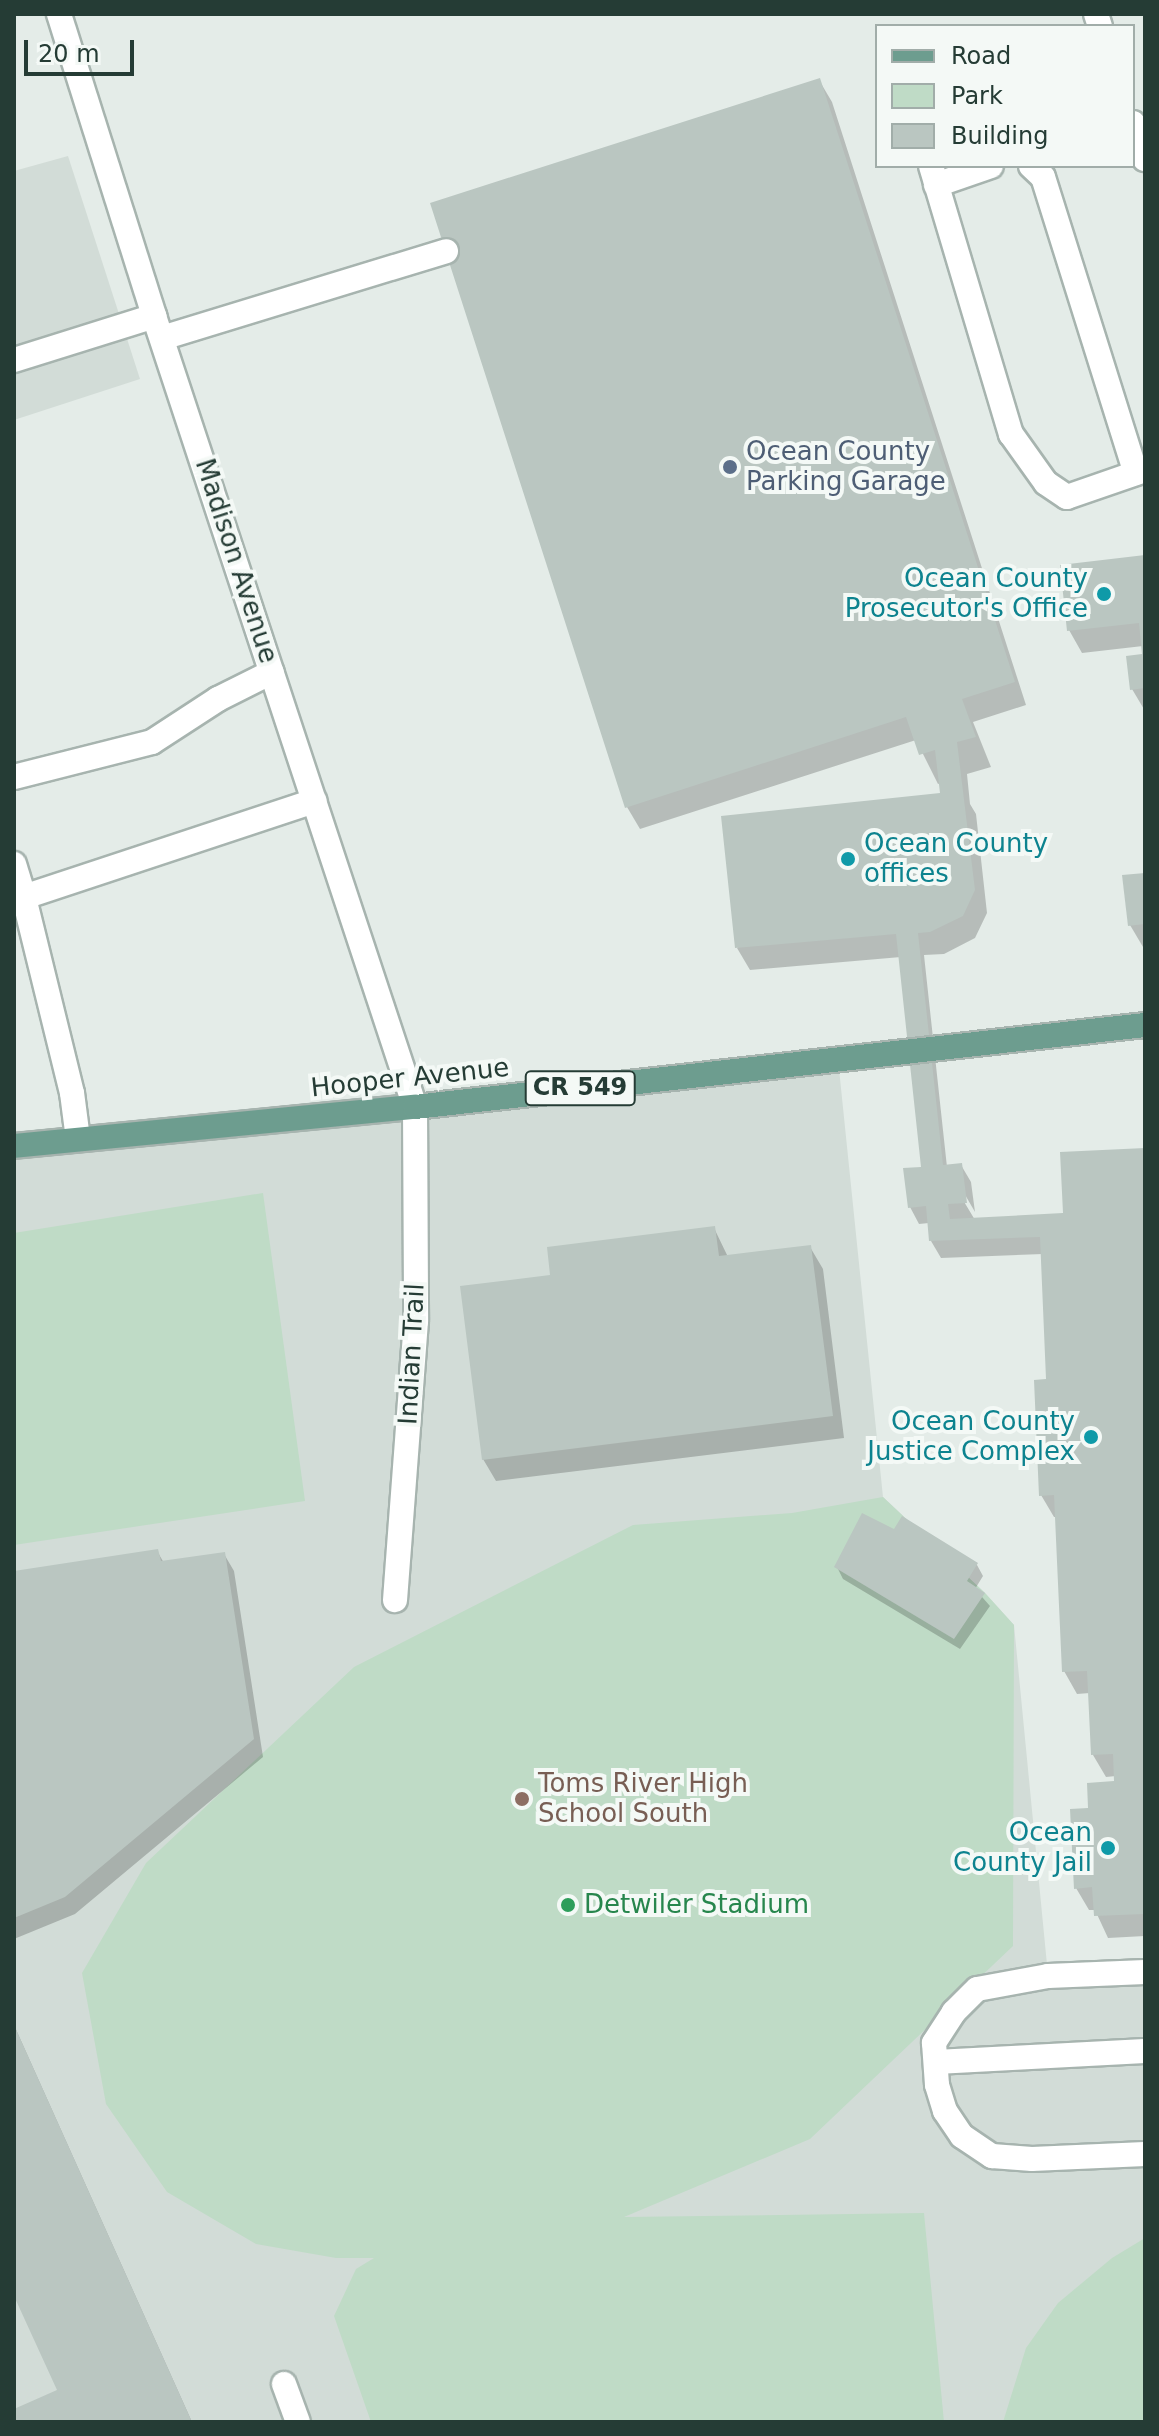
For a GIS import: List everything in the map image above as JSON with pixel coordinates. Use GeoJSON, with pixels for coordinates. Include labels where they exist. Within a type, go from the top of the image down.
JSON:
{"type":"FeatureCollection","features":[{"type":"Feature","properties":{"kind":"main road","name":"Hooper Avenue"},"geometry":{"type":"LineString","coordinates":[[14,1146],[415,1107],[1145,1025]]}},
{"type":"Feature","properties":{"kind":"street","name":"Madison Avenue"},"geometry":{"type":"LineString","coordinates":[[59,14],[158,327],[415,1107]]}},
{"type":"Feature","properties":{"kind":"street"},"geometry":{"type":"LineString","coordinates":[[1135,129],[1145,159]]}},
{"type":"Feature","properties":{"kind":"street"},"geometry":{"type":"LineString","coordinates":[[980,168],[934,176],[1011,434],[1046,483],[1067,497],[1140,471],[1043,177],[1033,168]]}},
{"type":"Feature","properties":{"kind":"street"},"geometry":{"type":"LineString","coordinates":[[14,360],[158,327],[446,251]]}},
{"type":"Feature","properties":{"kind":"street"},"geometry":{"type":"LineString","coordinates":[[14,777],[152,742],[218,699],[272,672]]}},
{"type":"Feature","properties":{"kind":"street"},"geometry":{"type":"LineString","coordinates":[[24,897],[315,801]]}},
{"type":"Feature","properties":{"kind":"street"},"geometry":{"type":"LineString","coordinates":[[14,864],[72,1093],[78,1139]]}},
{"type":"Feature","properties":{"kind":"street","name":"Indian Trail"},"geometry":{"type":"LineString","coordinates":[[395,1600],[416,1321],[415,1107]]}},
{"type":"Feature","properties":{"kind":"street"},"geometry":{"type":"LineString","coordinates":[[1145,1972],[1048,1976],[977,1989],[954,2012],[934,2043],[936,2074],[945,2111],[962,2136],[992,2156],[1032,2159],[1145,2154]]}},
{"type":"Feature","properties":{"kind":"street"},"geometry":{"type":"LineString","coordinates":[[936,2074],[1145,2051]]}},
{"type":"Feature","properties":{"kind":"street"},"geometry":{"type":"LineString","coordinates":[[284,2384],[298,2422]]}},
{"type":"Feature","properties":{"kind":"shaded area"},"geometry":{"type":"Polygon","coordinates":[[[68,156],[140,379],[14,420],[14,171],[68,156]]]}},
{"type":"Feature","properties":{"kind":"shaded area","name":"Toms River High School South"},"geometry":{"type":"Polygon","coordinates":[[[838,1059],[883,1497],[985,1593],[1014,1625],[1048,1975],[1145,1972],[1145,2422],[14,2422],[14,1146],[838,1059]]]}},
{"type":"Feature","properties":{"kind":"green space"},"geometry":{"type":"Polygon","coordinates":[[[263,1193],[305,1501],[14,1545],[14,1233],[263,1193]]]}},
{"type":"Feature","properties":{"kind":"green space","name":"Detwiler Stadium"},"geometry":{"type":"Polygon","coordinates":[[[883,1497],[985,1593],[1014,1625],[1013,1946],[810,2139],[624,2217],[924,2213],[944,2422],[371,2422],[334,2316],[356,2269],[374,2258],[336,2258],[256,2244],[167,2192],[106,2104],[82,1973],[146,1863],[354,1667],[633,1525],[792,1513],[883,1497]]]}},
{"type":"Feature","properties":{"kind":"green space"},"geometry":{"type":"Polygon","coordinates":[[[1145,2238],[1145,2422],[1003,2422],[1026,2348],[1058,2303],[1112,2258],[1145,2238]]]}},
{"type":"Feature","properties":{"kind":"building","name":"Ocean County Parking Garage"},"geometry":{"type":"Polygon","coordinates":[[[820,78],[1015,682],[962,699],[976,737],[957,742],[975,890],[963,916],[930,932],[918,933],[943,1165],[962,1163],[967,1203],[948,1204],[950,1219],[1063,1213],[1060,1152],[1145,1148],[1145,1914],[1094,1916],[1092,1887],[1074,1889],[1070,1809],[1088,1808],[1087,1783],[1114,1781],[1113,1754],[1091,1755],[1087,1671],[1062,1672],[1054,1495],[1039,1496],[1034,1380],[1046,1379],[1040,1237],[929,1241],[926,1206],[908,1208],[903,1168],[921,1167],[896,934],[735,948],[721,816],[940,793],[935,750],[919,755],[906,717],[625,808],[430,203],[820,78]]]}},
{"type":"Feature","properties":{"kind":"building","name":"Ocean County Prosecutor's Office"},"geometry":{"type":"Polygon","coordinates":[[[1145,555],[1145,688],[1130,690],[1126,656],[1142,654],[1139,623],[1067,631],[1060,565],[1145,555]]]}},
{"type":"Feature","properties":{"kind":"building"},"geometry":{"type":"Polygon","coordinates":[[[1145,873],[1145,924],[1128,926],[1122,875],[1145,873]]]}},
{"type":"Feature","properties":{"kind":"building"},"geometry":{"type":"Polygon","coordinates":[[[715,1226],[719,1256],[811,1245],[833,1416],[482,1460],[460,1286],[550,1275],[547,1247],[715,1226]]]}},
{"type":"Feature","properties":{"kind":"building"},"geometry":{"type":"Polygon","coordinates":[[[862,1513],[894,1529],[902,1516],[978,1563],[967,1581],[985,1593],[954,1639],[834,1567],[862,1513]]]}},
{"type":"Feature","properties":{"kind":"building"},"geometry":{"type":"Polygon","coordinates":[[[158,1549],[161,1561],[225,1552],[254,1739],[65,1897],[14,1918],[14,1571],[158,1549]]]}},
{"type":"Feature","properties":{"kind":"building"},"geometry":{"type":"Polygon","coordinates":[[[14,2025],[192,2422],[14,2422],[14,2409],[57,2390],[14,2296],[14,2025]]]}},
{"type":"Feature","properties":{"kind":"place","name":"Ocean County Parking Garage"},"geometry":{"type":"Point","coordinates":[730,467]}},
{"type":"Feature","properties":{"kind":"place","name":"Ocean County Prosecutor's Office"},"geometry":{"type":"Point","coordinates":[1104,594]}},
{"type":"Feature","properties":{"kind":"place","name":"Ocean County offices"},"geometry":{"type":"Point","coordinates":[848,859]}},
{"type":"Feature","properties":{"kind":"place","name":"Ocean County Justice Complex"},"geometry":{"type":"Point","coordinates":[1091,1437]}},
{"type":"Feature","properties":{"kind":"place","name":"Toms River High School South"},"geometry":{"type":"Point","coordinates":[522,1799]}},
{"type":"Feature","properties":{"kind":"place","name":"Ocean County Jail"},"geometry":{"type":"Point","coordinates":[1108,1848]}},
{"type":"Feature","properties":{"kind":"place","name":"Detwiler Stadium"},"geometry":{"type":"Point","coordinates":[568,1905]}}]}
